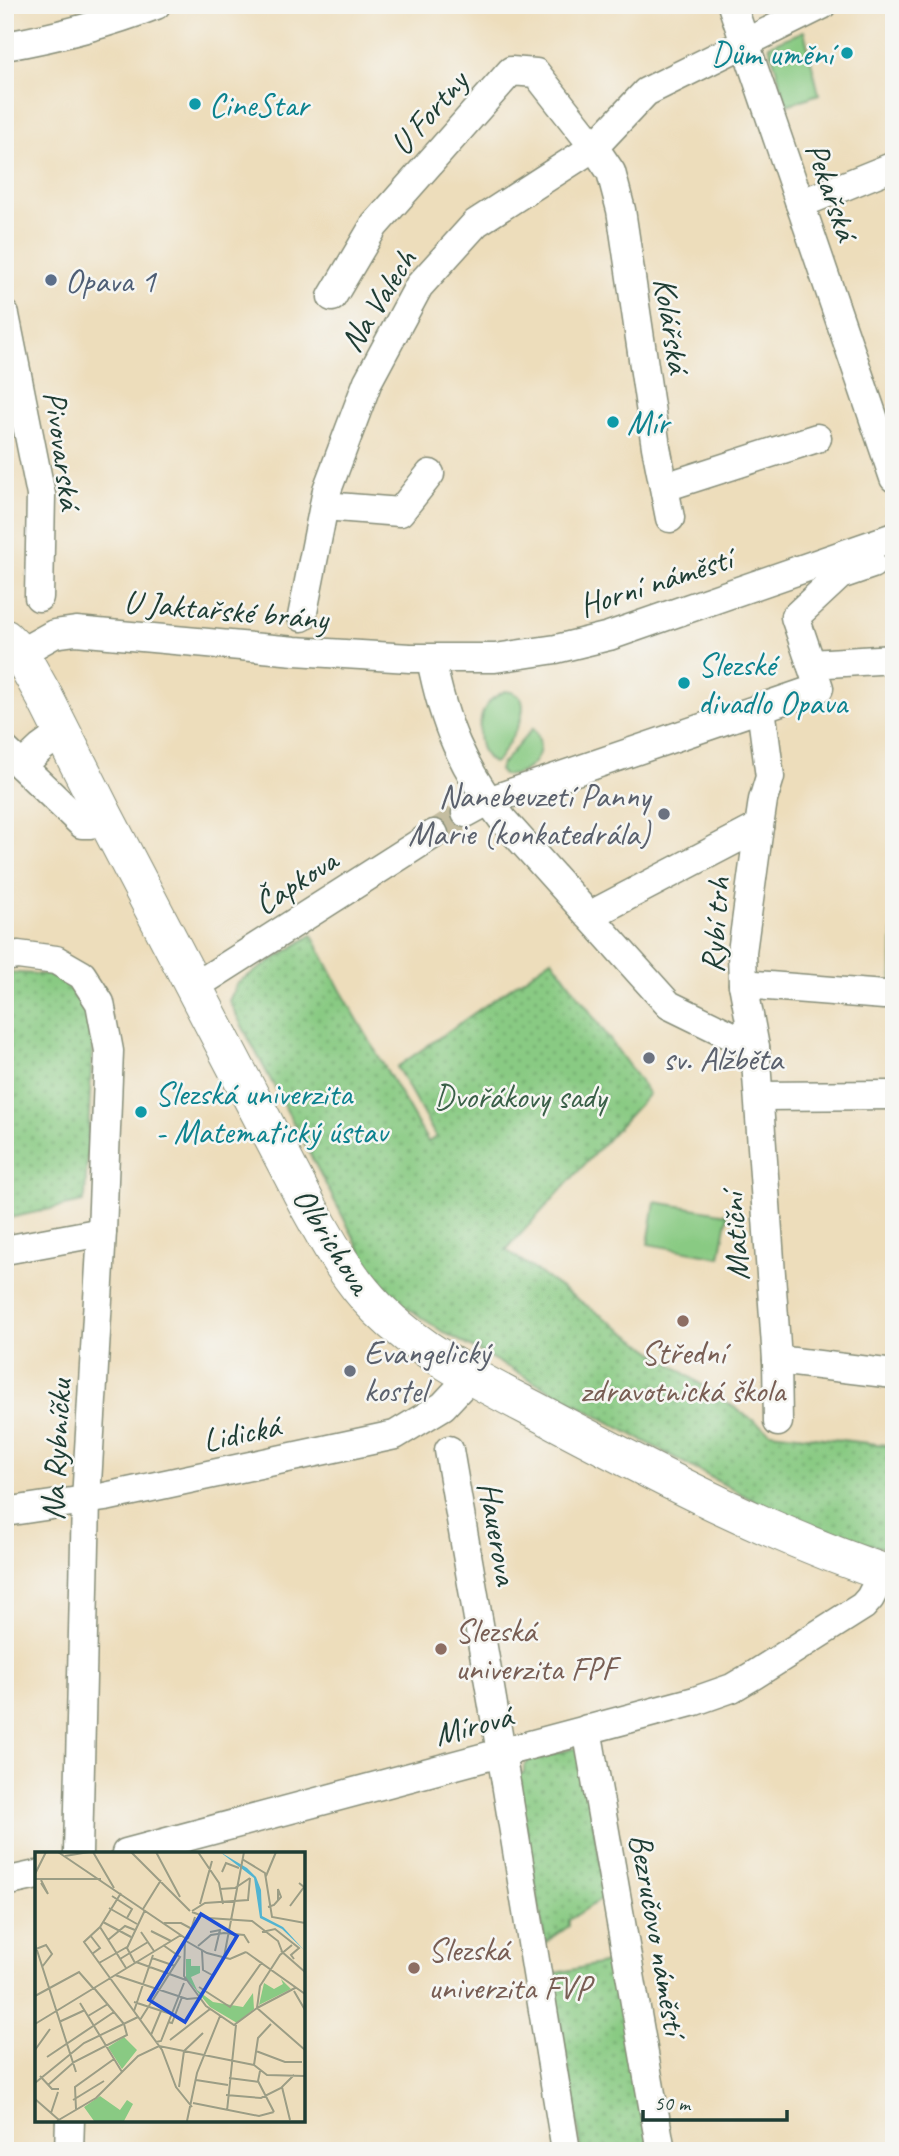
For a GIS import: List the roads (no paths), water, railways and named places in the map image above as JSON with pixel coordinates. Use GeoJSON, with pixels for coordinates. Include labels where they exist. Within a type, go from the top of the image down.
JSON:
{"type":"FeatureCollection","features":[{"type":"Feature","properties":{"kind":"main road","name":"Olbrichova"},"geometry":{"type":"LineString","coordinates":[[13,645],[63,732],[307,1205],[345,1270],[380,1311],[403,1331],[471,1376],[699,1496],[778,1532],[888,1574]]}},
{"type":"Feature","properties":{"kind":"street"},"geometry":{"type":"LineString","coordinates":[[5,46],[118,20],[156,5]]}},
{"type":"Feature","properties":{"kind":"street","name":"Pekařská"},"geometry":{"type":"LineString","coordinates":[[733,5],[894,478]]}},
{"type":"Feature","properties":{"kind":"street","name":"Na Valech"},"geometry":{"type":"LineString","coordinates":[[302,617],[327,490],[369,381],[419,286],[476,223],[594,147],[646,92],[822,5]]}},
{"type":"Feature","properties":{"kind":"street","name":"U Fortny"},"geometry":{"type":"LineString","coordinates":[[332,297],[374,226],[511,71],[536,73],[594,147]]}},
{"type":"Feature","properties":{"kind":"street","name":"Kolářská"},"geometry":{"type":"LineString","coordinates":[[594,147],[611,172],[621,210],[656,447],[670,518]]}},
{"type":"Feature","properties":{"kind":"street"},"geometry":{"type":"LineString","coordinates":[[800,204],[894,166]]}},
{"type":"Feature","properties":{"kind":"street","name":"Pivovarská"},"geometry":{"type":"LineString","coordinates":[[5,315],[11,368],[41,495],[39,597]]}},
{"type":"Feature","properties":{"kind":"street"},"geometry":{"type":"LineString","coordinates":[[665,487],[817,438]]}},
{"type":"Feature","properties":{"kind":"street"},"geometry":{"type":"LineString","coordinates":[[324,506],[400,513],[430,474]]}},
{"type":"Feature","properties":{"kind":"street","name":"Horní náměstí"},"geometry":{"type":"LineString","coordinates":[[431,659],[495,658],[556,649],[608,636],[894,537]]}},
{"type":"Feature","properties":{"kind":"street"},"geometry":{"type":"LineString","coordinates":[[477,807],[819,688],[795,617],[840,575],[894,557]]}},
{"type":"Feature","properties":{"kind":"street","name":"U Jaktařské brány"},"geometry":{"type":"LineString","coordinates":[[13,645],[76,631],[295,651],[431,659]]}},
{"type":"Feature","properties":{"kind":"street","name":"Rybí trh"},"geometry":{"type":"LineString","coordinates":[[431,659],[437,690],[477,807],[589,916],[669,1005],[755,1047]]}},
{"type":"Feature","properties":{"kind":"street"},"geometry":{"type":"LineString","coordinates":[[811,664],[894,659]]}},
{"type":"Feature","properties":{"kind":"street"},"geometry":{"type":"LineString","coordinates":[[759,827],[770,777],[770,705]]}},
{"type":"Feature","properties":{"kind":"street"},"geometry":{"type":"LineString","coordinates":[[63,732],[41,748],[14,758],[82,824],[90,824],[104,815]]}},
{"type":"Feature","properties":{"kind":"street","name":"Rybí trh"},"geometry":{"type":"LineString","coordinates":[[589,916],[759,827]]}},
{"type":"Feature","properties":{"kind":"street","name":"Rybí trh"},"geometry":{"type":"LineString","coordinates":[[755,1047],[743,984],[742,952],[759,827]]}},
{"type":"Feature","properties":{"kind":"street","name":"Čapkova"},"geometry":{"type":"LineString","coordinates":[[194,987],[434,834]]}},
{"type":"Feature","properties":{"kind":"street","name":"Na Rybníčku"},"geometry":{"type":"LineString","coordinates":[[5,957],[57,960],[82,975],[100,1003],[109,1051],[102,1232],[86,1500],[78,1852]]}},
{"type":"Feature","properties":{"kind":"street"},"geometry":{"type":"LineString","coordinates":[[743,984],[884,995]]}},
{"type":"Feature","properties":{"kind":"street","name":"Matiční"},"geometry":{"type":"LineString","coordinates":[[755,1047],[777,1360],[778,1422]]}},
{"type":"Feature","properties":{"kind":"street"},"geometry":{"type":"LineString","coordinates":[[759,1096],[894,1095]]}},
{"type":"Feature","properties":{"kind":"street"},"geometry":{"type":"LineString","coordinates":[[5,1251],[102,1232]]}},
{"type":"Feature","properties":{"kind":"street"},"geometry":{"type":"LineString","coordinates":[[777,1360],[894,1374]]}},
{"type":"Feature","properties":{"kind":"street","name":"Lidická"},"geometry":{"type":"LineString","coordinates":[[5,1512],[86,1500],[395,1435],[443,1406],[471,1376]]}},
{"type":"Feature","properties":{"kind":"street","name":"Hauerova"},"geometry":{"type":"LineString","coordinates":[[449,1450],[502,1752]]}},
{"type":"Feature","properties":{"kind":"street","name":"Mírová"},"geometry":{"type":"LineString","coordinates":[[130,1852],[695,1701],[732,1688],[863,1606],[888,1574]]}},
{"type":"Feature","properties":{"kind":"street","name":"Bezručovo náměstí"},"geometry":{"type":"LineString","coordinates":[[587,1729],[661,2151]]}},
{"type":"Feature","properties":{"kind":"street"},"geometry":{"type":"LineString","coordinates":[[502,1752],[566,2151]]}},
{"type":"Feature","properties":{"kind":"street"},"geometry":{"type":"LineString","coordinates":[[5,1882],[35,1875]]}},
{"type":"Feature","properties":{"kind":"street"},"geometry":{"type":"LineString","coordinates":[[69,2151],[70,2121]]}},
{"type":"Feature","properties":{"kind":"tunnel"},"geometry":{"type":"LineString","coordinates":[[434,834],[466,813]]}},
{"type":"Feature","properties":{"kind":"place","name":"Dům umění"},"geometry":{"type":"Point","coordinates":[847,53]}},
{"type":"Feature","properties":{"kind":"place","name":"CineStar"},"geometry":{"type":"Point","coordinates":[195,104]}},
{"type":"Feature","properties":{"kind":"place","name":"Opava 1"},"geometry":{"type":"Point","coordinates":[51,280]}},
{"type":"Feature","properties":{"kind":"place","name":"Mír"},"geometry":{"type":"Point","coordinates":[613,422]}},
{"type":"Feature","properties":{"kind":"place","name":"Slezské divadlo Opava"},"geometry":{"type":"Point","coordinates":[684,683]}},
{"type":"Feature","properties":{"kind":"place","name":"Nanebevzetí Panny Marie (konkatedrála)"},"geometry":{"type":"Point","coordinates":[664,814]}},
{"type":"Feature","properties":{"kind":"place","name":"sv. Alžběta"},"geometry":{"type":"Point","coordinates":[649,1058]}},
{"type":"Feature","properties":{"kind":"place","name":"Slezská univerzita - Matematický ústav"},"geometry":{"type":"Point","coordinates":[141,1112]}},
{"type":"Feature","properties":{"kind":"place","name":"Střední zdravotnická škola"},"geometry":{"type":"Point","coordinates":[683,1321]}},
{"type":"Feature","properties":{"kind":"place","name":"Evangelický kostel"},"geometry":{"type":"Point","coordinates":[350,1371]}},
{"type":"Feature","properties":{"kind":"place","name":"Slezská univerzita FPF"},"geometry":{"type":"Point","coordinates":[441,1649]}},
{"type":"Feature","properties":{"kind":"place","name":"Slezská univerzita FVP"},"geometry":{"type":"Point","coordinates":[414,1968]}},
{"type":"Feature","properties":{"kind":"park label","name":"Dvořákovy sady"},"geometry":{"type":"Point","coordinates":[520,1096]}}]}
